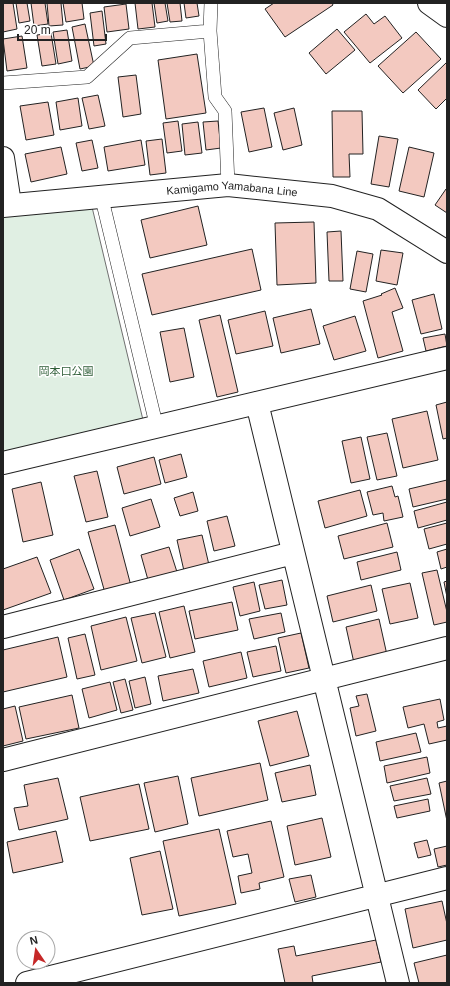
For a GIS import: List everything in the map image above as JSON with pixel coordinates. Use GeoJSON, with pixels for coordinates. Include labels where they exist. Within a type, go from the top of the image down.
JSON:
{"type":"FeatureCollection","features":[{"type":"Feature","properties":{"kind":"street"},"geometry":{"type":"LineString","coordinates":[[429,3],[447,16]]}},
{"type":"Feature","properties":{"kind":"street"},"geometry":{"type":"LineString","coordinates":[[3,158],[6,205]]}},
{"type":"Feature","properties":{"kind":"street","name":"Kamigamo Yamabana Line"},"geometry":{"type":"LineString","coordinates":[[6,205],[101,195],[228,186],[332,196],[378,209],[447,252]]}},
{"type":"Feature","properties":{"kind":"street"},"geometry":{"type":"LineString","coordinates":[[3,463],[157,428],[447,358]]}},
{"type":"Feature","properties":{"kind":"street"},"geometry":{"type":"LineString","coordinates":[[257,403],[398,983]]}},
{"type":"Feature","properties":{"kind":"street"},"geometry":{"type":"LineString","coordinates":[[3,627],[293,553]]}},
{"type":"Feature","properties":{"kind":"street"},"geometry":{"type":"LineString","coordinates":[[3,760],[447,648]]}},
{"type":"Feature","properties":{"kind":"street"},"geometry":{"type":"LineString","coordinates":[[27,983],[377,897],[447,878]]}},
{"type":"Feature","properties":{"kind":"lane"},"geometry":{"type":"LineString","coordinates":[[211,3],[210,31],[215,97],[225,111],[228,186]]}},
{"type":"Feature","properties":{"kind":"lane"},"geometry":{"type":"LineString","coordinates":[[3,83],[87,77],[130,38],[210,31]]}},
{"type":"Feature","properties":{"kind":"lane"},"geometry":{"type":"LineString","coordinates":[[101,195],[157,428]]}},
{"type":"Feature","properties":{"kind":"green space","name":"岡本口公園"},"geometry":{"type":"Polygon","coordinates":[[[92,207],[143,420],[3,453],[3,216],[92,207]]]}},
{"type":"Feature","properties":{"kind":"building"},"geometry":{"type":"Polygon","coordinates":[[[3,3],[13,3],[17,29],[3,32],[3,3]]]}},
{"type":"Feature","properties":{"kind":"building"},"geometry":{"type":"Polygon","coordinates":[[[16,3],[27,3],[30,21],[19,23],[16,3]]]}},
{"type":"Feature","properties":{"kind":"building"},"geometry":{"type":"Polygon","coordinates":[[[31,3],[45,3],[48,24],[34,26],[31,3]]]}},
{"type":"Feature","properties":{"kind":"building"},"geometry":{"type":"Polygon","coordinates":[[[47,3],[61,3],[63,25],[49,26],[47,3]]]}},
{"type":"Feature","properties":{"kind":"building"},"geometry":{"type":"Polygon","coordinates":[[[63,3],[82,3],[84,19],[66,22],[63,3]]]}},
{"type":"Feature","properties":{"kind":"building"},"geometry":{"type":"Polygon","coordinates":[[[135,3],[152,3],[155,27],[138,29],[135,3]]]}},
{"type":"Feature","properties":{"kind":"building"},"geometry":{"type":"Polygon","coordinates":[[[154,3],[165,3],[168,21],[157,23],[154,3]]]}},
{"type":"Feature","properties":{"kind":"building"},"geometry":{"type":"Polygon","coordinates":[[[167,3],[180,3],[182,21],[170,22],[167,3]]]}},
{"type":"Feature","properties":{"kind":"building"},"geometry":{"type":"Polygon","coordinates":[[[184,3],[197,3],[199,16],[186,18],[184,3]]]}},
{"type":"Feature","properties":{"kind":"building"},"geometry":{"type":"Polygon","coordinates":[[[274,3],[332,3],[333,5],[285,37],[265,9],[274,3]]]}},
{"type":"Feature","properties":{"kind":"building"},"geometry":{"type":"Polygon","coordinates":[[[126,4],[129,29],[107,32],[104,7],[126,4]]]}},
{"type":"Feature","properties":{"kind":"building"},"geometry":{"type":"Polygon","coordinates":[[[102,11],[106,44],[94,46],[90,13],[102,11]]]}},
{"type":"Feature","properties":{"kind":"building"},"geometry":{"type":"Polygon","coordinates":[[[366,14],[374,24],[385,16],[402,38],[370,63],[344,32],[366,14]]]}},
{"type":"Feature","properties":{"kind":"building"},"geometry":{"type":"Polygon","coordinates":[[[85,24],[94,66],[80,69],[72,27],[85,24]]]}},
{"type":"Feature","properties":{"kind":"building"},"geometry":{"type":"Polygon","coordinates":[[[337,29],[355,50],[326,74],[309,53],[337,29]]]}},
{"type":"Feature","properties":{"kind":"building"},"geometry":{"type":"Polygon","coordinates":[[[67,30],[72,61],[58,64],[53,32],[67,30]]]}},
{"type":"Feature","properties":{"kind":"building"},"geometry":{"type":"Polygon","coordinates":[[[416,32],[441,59],[403,93],[378,66],[416,32]]]}},
{"type":"Feature","properties":{"kind":"building"},"geometry":{"type":"Polygon","coordinates":[[[51,33],[56,64],[42,66],[37,35],[51,33]]]}},
{"type":"Feature","properties":{"kind":"building"},"geometry":{"type":"Polygon","coordinates":[[[22,36],[27,68],[7,71],[3,39],[22,36]]]}},
{"type":"Feature","properties":{"kind":"building"},"geometry":{"type":"Polygon","coordinates":[[[197,54],[206,113],[166,119],[158,60],[197,54]]]}},
{"type":"Feature","properties":{"kind":"building"},"geometry":{"type":"Polygon","coordinates":[[[447,62],[447,98],[436,109],[418,90],[447,62]]]}},
{"type":"Feature","properties":{"kind":"building"},"geometry":{"type":"Polygon","coordinates":[[[136,75],[141,114],[123,117],[118,77],[136,75]]]}},
{"type":"Feature","properties":{"kind":"building"},"geometry":{"type":"Polygon","coordinates":[[[98,95],[105,126],[89,129],[82,98],[98,95]]]}},
{"type":"Feature","properties":{"kind":"building"},"geometry":{"type":"Polygon","coordinates":[[[78,98],[82,126],[60,130],[56,102],[78,98]]]}},
{"type":"Feature","properties":{"kind":"building"},"geometry":{"type":"Polygon","coordinates":[[[48,102],[54,135],[26,140],[20,106],[48,102]]]}},
{"type":"Feature","properties":{"kind":"building"},"geometry":{"type":"Polygon","coordinates":[[[264,108],[272,147],[249,152],[241,112],[264,108]]]}},
{"type":"Feature","properties":{"kind":"building"},"geometry":{"type":"Polygon","coordinates":[[[294,108],[302,145],[283,150],[274,113],[294,108]]]}},
{"type":"Feature","properties":{"kind":"building"},"geometry":{"type":"Polygon","coordinates":[[[332,111],[362,111],[363,154],[349,154],[350,177],[333,177],[332,111]]]}},
{"type":"Feature","properties":{"kind":"building"},"geometry":{"type":"Polygon","coordinates":[[[178,121],[182,151],[167,153],[163,123],[178,121]]]}},
{"type":"Feature","properties":{"kind":"building"},"geometry":{"type":"Polygon","coordinates":[[[218,121],[221,148],[206,150],[203,122],[218,121]]]}},
{"type":"Feature","properties":{"kind":"building"},"geometry":{"type":"Polygon","coordinates":[[[198,122],[202,153],[185,155],[182,124],[198,122]]]}},
{"type":"Feature","properties":{"kind":"building"},"geometry":{"type":"Polygon","coordinates":[[[379,136],[398,139],[389,187],[371,184],[379,136]]]}},
{"type":"Feature","properties":{"kind":"building"},"geometry":{"type":"Polygon","coordinates":[[[162,139],[166,173],[150,175],[146,141],[162,139]]]}},
{"type":"Feature","properties":{"kind":"building"},"geometry":{"type":"Polygon","coordinates":[[[92,140],[98,168],[82,171],[76,143],[92,140]]]}},
{"type":"Feature","properties":{"kind":"building"},"geometry":{"type":"Polygon","coordinates":[[[141,140],[145,165],[108,171],[104,147],[141,140]]]}},
{"type":"Feature","properties":{"kind":"building"},"geometry":{"type":"Polygon","coordinates":[[[61,147],[67,174],[31,182],[25,154],[61,147]]]}},
{"type":"Feature","properties":{"kind":"building"},"geometry":{"type":"Polygon","coordinates":[[[409,147],[434,153],[424,197],[399,191],[409,147]]]}},
{"type":"Feature","properties":{"kind":"building"},"geometry":{"type":"Polygon","coordinates":[[[446,189],[447,190],[447,213],[435,205],[446,189]]]}},
{"type":"Feature","properties":{"kind":"building"},"geometry":{"type":"Polygon","coordinates":[[[198,206],[207,245],[150,258],[141,220],[198,206]]]}},
{"type":"Feature","properties":{"kind":"building"},"geometry":{"type":"Polygon","coordinates":[[[314,222],[316,283],[277,285],[275,223],[314,222]]]}},
{"type":"Feature","properties":{"kind":"building"},"geometry":{"type":"Polygon","coordinates":[[[341,231],[343,281],[329,281],[327,232],[341,231]]]}},
{"type":"Feature","properties":{"kind":"building"},"geometry":{"type":"Polygon","coordinates":[[[252,249],[261,290],[152,315],[142,274],[252,249]]]}},
{"type":"Feature","properties":{"kind":"building"},"geometry":{"type":"Polygon","coordinates":[[[381,250],[403,253],[397,285],[376,281],[381,250]]]}},
{"type":"Feature","properties":{"kind":"building"},"geometry":{"type":"Polygon","coordinates":[[[357,251],[373,254],[366,292],[350,289],[357,251]]]}},
{"type":"Feature","properties":{"kind":"building"},"geometry":{"type":"Polygon","coordinates":[[[395,288],[403,308],[392,312],[403,351],[378,358],[363,301],[382,295],[381,294],[395,288]]]}},
{"type":"Feature","properties":{"kind":"building"},"geometry":{"type":"Polygon","coordinates":[[[434,294],[442,329],[421,334],[412,300],[434,294]]]}},
{"type":"Feature","properties":{"kind":"building"},"geometry":{"type":"Polygon","coordinates":[[[311,309],[320,344],[281,353],[273,318],[311,309]]]}},
{"type":"Feature","properties":{"kind":"building"},"geometry":{"type":"Polygon","coordinates":[[[265,311],[273,346],[236,354],[228,320],[265,311]]]}},
{"type":"Feature","properties":{"kind":"building"},"geometry":{"type":"Polygon","coordinates":[[[220,315],[238,392],[217,397],[199,320],[220,315]]]}},
{"type":"Feature","properties":{"kind":"building"},"geometry":{"type":"Polygon","coordinates":[[[355,316],[366,351],[334,360],[323,326],[355,316]]]}},
{"type":"Feature","properties":{"kind":"building"},"geometry":{"type":"Polygon","coordinates":[[[184,328],[194,377],[170,382],[160,332],[184,328]]]}},
{"type":"Feature","properties":{"kind":"building"},"geometry":{"type":"Polygon","coordinates":[[[445,334],[447,346],[426,351],[423,338],[445,334]]]}},
{"type":"Feature","properties":{"kind":"building"},"geometry":{"type":"Polygon","coordinates":[[[447,402],[447,438],[443,439],[436,405],[447,402]]]}},
{"type":"Feature","properties":{"kind":"building"},"geometry":{"type":"Polygon","coordinates":[[[427,411],[438,460],[403,468],[392,419],[427,411]]]}},
{"type":"Feature","properties":{"kind":"building"},"geometry":{"type":"Polygon","coordinates":[[[387,433],[397,476],[377,480],[367,437],[387,433]]]}},
{"type":"Feature","properties":{"kind":"building"},"geometry":{"type":"Polygon","coordinates":[[[361,437],[370,479],[351,483],[342,441],[361,437]]]}},
{"type":"Feature","properties":{"kind":"building"},"geometry":{"type":"Polygon","coordinates":[[[181,454],[187,477],[165,483],[159,460],[181,454]]]}},
{"type":"Feature","properties":{"kind":"building"},"geometry":{"type":"Polygon","coordinates":[[[154,457],[161,484],[124,494],[117,467],[154,457]]]}},
{"type":"Feature","properties":{"kind":"building"},"geometry":{"type":"Polygon","coordinates":[[[97,471],[108,517],[86,522],[74,476],[97,471]]]}},
{"type":"Feature","properties":{"kind":"building"},"geometry":{"type":"Polygon","coordinates":[[[447,480],[447,499],[413,507],[409,489],[447,480]]]}},
{"type":"Feature","properties":{"kind":"building"},"geometry":{"type":"Polygon","coordinates":[[[41,482],[53,535],[23,542],[12,489],[41,482]]]}},
{"type":"Feature","properties":{"kind":"building"},"geometry":{"type":"Polygon","coordinates":[[[392,486],[395,497],[398,496],[403,517],[384,521],[383,513],[373,515],[367,492],[392,486]]]}},
{"type":"Feature","properties":{"kind":"building"},"geometry":{"type":"Polygon","coordinates":[[[360,490],[367,516],[325,528],[318,501],[360,490]]]}},
{"type":"Feature","properties":{"kind":"building"},"geometry":{"type":"Polygon","coordinates":[[[193,492],[198,511],[180,516],[174,498],[193,492]]]}},
{"type":"Feature","properties":{"kind":"building"},"geometry":{"type":"Polygon","coordinates":[[[151,499],[160,527],[130,536],[122,508],[151,499]]]}},
{"type":"Feature","properties":{"kind":"building"},"geometry":{"type":"Polygon","coordinates":[[[447,502],[447,520],[418,528],[414,511],[447,502]]]}},
{"type":"Feature","properties":{"kind":"building"},"geometry":{"type":"Polygon","coordinates":[[[227,516],[235,546],[214,551],[207,521],[227,516]]]}},
{"type":"Feature","properties":{"kind":"building"},"geometry":{"type":"Polygon","coordinates":[[[387,523],[393,547],[344,559],[338,536],[387,523]]]}},
{"type":"Feature","properties":{"kind":"building"},"geometry":{"type":"Polygon","coordinates":[[[447,523],[447,544],[429,549],[424,529],[447,523]]]}},
{"type":"Feature","properties":{"kind":"building"},"geometry":{"type":"Polygon","coordinates":[[[115,525],[131,586],[105,593],[88,532],[115,525]]]}},
{"type":"Feature","properties":{"kind":"building"},"geometry":{"type":"Polygon","coordinates":[[[202,535],[209,565],[184,571],[177,540],[202,535]]]}},
{"type":"Feature","properties":{"kind":"building"},"geometry":{"type":"Polygon","coordinates":[[[169,547],[177,572],[148,580],[141,555],[169,547]]]}},
{"type":"Feature","properties":{"kind":"building"},"geometry":{"type":"Polygon","coordinates":[[[79,549],[94,589],[64,600],[50,560],[79,549]]]}},
{"type":"Feature","properties":{"kind":"building"},"geometry":{"type":"Polygon","coordinates":[[[447,549],[447,567],[441,569],[437,552],[447,549]]]}},
{"type":"Feature","properties":{"kind":"building"},"geometry":{"type":"Polygon","coordinates":[[[397,552],[401,570],[361,580],[357,562],[397,552]]]}},
{"type":"Feature","properties":{"kind":"building"},"geometry":{"type":"Polygon","coordinates":[[[37,557],[51,593],[3,610],[3,569],[37,557]]]}},
{"type":"Feature","properties":{"kind":"building"},"geometry":{"type":"Polygon","coordinates":[[[437,570],[447,612],[447,622],[434,625],[422,573],[437,570]]]}},
{"type":"Feature","properties":{"kind":"building"},"geometry":{"type":"Polygon","coordinates":[[[282,580],[287,605],[265,609],[259,585],[282,580]]]}},
{"type":"Feature","properties":{"kind":"building"},"geometry":{"type":"Polygon","coordinates":[[[447,581],[447,597],[444,582],[447,581]]]}},
{"type":"Feature","properties":{"kind":"building"},"geometry":{"type":"Polygon","coordinates":[[[254,582],[260,611],[240,616],[233,587],[254,582]]]}},
{"type":"Feature","properties":{"kind":"building"},"geometry":{"type":"Polygon","coordinates":[[[410,583],[418,618],[390,624],[382,589],[410,583]]]}},
{"type":"Feature","properties":{"kind":"building"},"geometry":{"type":"Polygon","coordinates":[[[371,585],[377,611],[333,622],[327,596],[371,585]]]}},
{"type":"Feature","properties":{"kind":"building"},"geometry":{"type":"Polygon","coordinates":[[[232,602],[238,630],[195,639],[189,611],[232,602]]]}},
{"type":"Feature","properties":{"kind":"building"},"geometry":{"type":"Polygon","coordinates":[[[184,606],[195,652],[170,658],[159,612],[184,606]]]}},
{"type":"Feature","properties":{"kind":"building"},"geometry":{"type":"Polygon","coordinates":[[[155,613],[166,657],[142,663],[131,618],[155,613]]]}},
{"type":"Feature","properties":{"kind":"building"},"geometry":{"type":"Polygon","coordinates":[[[281,613],[285,632],[254,639],[249,619],[281,613]]]}},
{"type":"Feature","properties":{"kind":"building"},"geometry":{"type":"Polygon","coordinates":[[[126,617],[137,661],[101,670],[91,626],[126,617]]]}},
{"type":"Feature","properties":{"kind":"building"},"geometry":{"type":"Polygon","coordinates":[[[379,619],[387,655],[354,663],[346,627],[379,619]]]}},
{"type":"Feature","properties":{"kind":"building"},"geometry":{"type":"Polygon","coordinates":[[[301,633],[309,668],[286,673],[278,638],[301,633]]]}},
{"type":"Feature","properties":{"kind":"building"},"geometry":{"type":"Polygon","coordinates":[[[85,634],[95,675],[77,679],[68,638],[85,634]]]}},
{"type":"Feature","properties":{"kind":"building"},"geometry":{"type":"Polygon","coordinates":[[[58,637],[67,677],[3,692],[3,650],[58,637]]]}},
{"type":"Feature","properties":{"kind":"building"},"geometry":{"type":"Polygon","coordinates":[[[276,646],[281,671],[253,677],[247,652],[276,646]]]}},
{"type":"Feature","properties":{"kind":"building"},"geometry":{"type":"Polygon","coordinates":[[[241,652],[247,678],[209,687],[203,661],[241,652]]]}},
{"type":"Feature","properties":{"kind":"building"},"geometry":{"type":"Polygon","coordinates":[[[193,669],[199,693],[163,701],[158,676],[193,669]]]}},
{"type":"Feature","properties":{"kind":"building"},"geometry":{"type":"Polygon","coordinates":[[[145,677],[151,704],[135,708],[129,681],[145,677]]]}},
{"type":"Feature","properties":{"kind":"building"},"geometry":{"type":"Polygon","coordinates":[[[125,679],[133,710],[121,713],[113,682],[125,679]]]}},
{"type":"Feature","properties":{"kind":"building"},"geometry":{"type":"Polygon","coordinates":[[[110,682],[117,710],[89,718],[82,689],[110,682]]]}},
{"type":"Feature","properties":{"kind":"building"},"geometry":{"type":"Polygon","coordinates":[[[367,694],[376,731],[356,736],[350,708],[359,706],[356,696],[367,694]]]}},
{"type":"Feature","properties":{"kind":"building"},"geometry":{"type":"Polygon","coordinates":[[[72,695],[79,728],[26,739],[19,707],[72,695]]]}},
{"type":"Feature","properties":{"kind":"building"},"geometry":{"type":"Polygon","coordinates":[[[440,699],[444,720],[437,722],[438,728],[447,726],[447,740],[429,744],[424,724],[408,728],[403,707],[440,699]]]}},
{"type":"Feature","properties":{"kind":"building"},"geometry":{"type":"Polygon","coordinates":[[[15,706],[23,741],[3,746],[3,709],[15,706]]]}},
{"type":"Feature","properties":{"kind":"building"},"geometry":{"type":"Polygon","coordinates":[[[297,711],[309,756],[270,766],[258,721],[297,711]]]}},
{"type":"Feature","properties":{"kind":"building"},"geometry":{"type":"Polygon","coordinates":[[[416,733],[421,752],[380,761],[376,742],[416,733]]]}},
{"type":"Feature","properties":{"kind":"building"},"geometry":{"type":"Polygon","coordinates":[[[427,757],[430,773],[387,783],[384,766],[427,757]]]}},
{"type":"Feature","properties":{"kind":"building"},"geometry":{"type":"Polygon","coordinates":[[[260,763],[268,800],[199,816],[191,778],[260,763]]]}},
{"type":"Feature","properties":{"kind":"building"},"geometry":{"type":"Polygon","coordinates":[[[310,765],[316,795],[282,802],[275,773],[310,765]]]}},
{"type":"Feature","properties":{"kind":"building"},"geometry":{"type":"Polygon","coordinates":[[[178,776],[188,824],[155,832],[144,783],[178,776]]]}},
{"type":"Feature","properties":{"kind":"building"},"geometry":{"type":"Polygon","coordinates":[[[58,778],[68,819],[19,830],[14,808],[28,806],[24,785],[58,778]]]}},
{"type":"Feature","properties":{"kind":"building"},"geometry":{"type":"Polygon","coordinates":[[[427,778],[431,794],[394,801],[390,786],[427,778]]]}},
{"type":"Feature","properties":{"kind":"building"},"geometry":{"type":"Polygon","coordinates":[[[447,781],[447,821],[439,783],[447,781]]]}},
{"type":"Feature","properties":{"kind":"building"},"geometry":{"type":"Polygon","coordinates":[[[139,784],[149,829],[90,841],[80,797],[139,784]]]}},
{"type":"Feature","properties":{"kind":"building"},"geometry":{"type":"Polygon","coordinates":[[[428,799],[430,811],[397,818],[394,806],[428,799]]]}},
{"type":"Feature","properties":{"kind":"building"},"geometry":{"type":"Polygon","coordinates":[[[322,818],[331,857],[295,865],[287,826],[322,818]]]}},
{"type":"Feature","properties":{"kind":"building"},"geometry":{"type":"Polygon","coordinates":[[[271,821],[284,877],[259,883],[260,889],[241,893],[238,876],[252,873],[248,854],[233,857],[227,831],[271,821]]]}},
{"type":"Feature","properties":{"kind":"building"},"geometry":{"type":"Polygon","coordinates":[[[219,829],[236,904],[179,916],[163,841],[219,829]]]}},
{"type":"Feature","properties":{"kind":"building"},"geometry":{"type":"Polygon","coordinates":[[[56,831],[63,862],[13,873],[7,842],[56,831]]]}},
{"type":"Feature","properties":{"kind":"building"},"geometry":{"type":"Polygon","coordinates":[[[427,840],[431,855],[418,858],[414,843],[427,840]]]}},
{"type":"Feature","properties":{"kind":"building"},"geometry":{"type":"Polygon","coordinates":[[[447,846],[447,865],[438,867],[434,849],[447,846]]]}},
{"type":"Feature","properties":{"kind":"building"},"geometry":{"type":"Polygon","coordinates":[[[160,851],[173,909],[142,915],[130,858],[160,851]]]}},
{"type":"Feature","properties":{"kind":"building"},"geometry":{"type":"Polygon","coordinates":[[[311,875],[316,897],[295,902],[289,879],[311,875]]]}},
{"type":"Feature","properties":{"kind":"building"},"geometry":{"type":"Polygon","coordinates":[[[442,901],[447,924],[447,940],[413,948],[405,909],[442,901]]]}},
{"type":"Feature","properties":{"kind":"building"},"geometry":{"type":"Polygon","coordinates":[[[376,940],[381,962],[312,976],[313,983],[285,983],[278,949],[294,946],[296,956],[376,940]]]}},
{"type":"Feature","properties":{"kind":"building"},"geometry":{"type":"Polygon","coordinates":[[[447,955],[447,983],[419,983],[414,963],[447,955]]]}}]}
